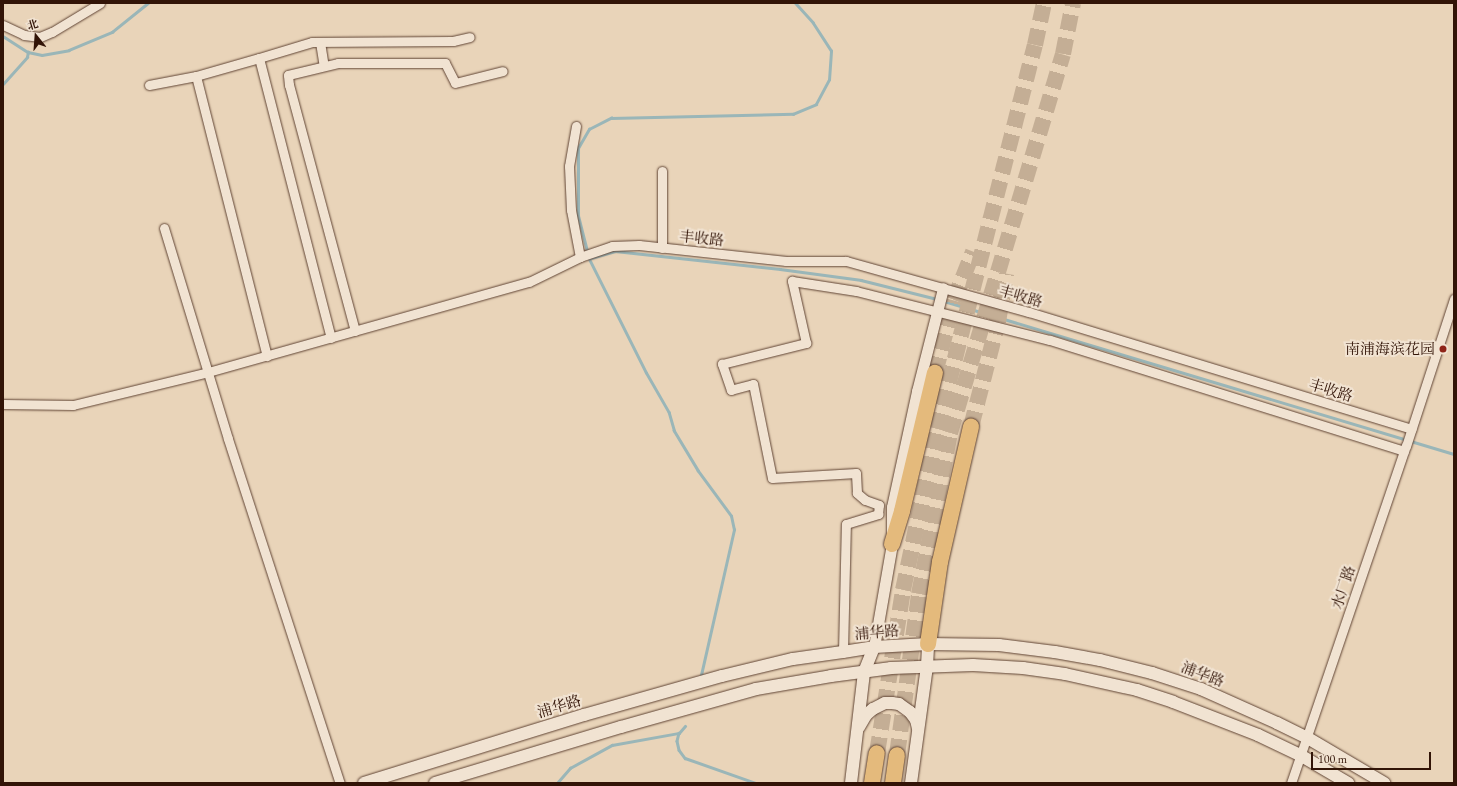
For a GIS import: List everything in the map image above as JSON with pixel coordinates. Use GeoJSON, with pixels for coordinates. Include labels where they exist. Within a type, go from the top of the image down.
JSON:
{"type":"FeatureCollection","features":[{"type":"Feature","properties":{"kind":"highway"},"geometry":{"type":"LineString","coordinates":[[892,544],[902,511],[935,373]]}},
{"type":"Feature","properties":{"kind":"highway"},"geometry":{"type":"LineString","coordinates":[[928,644],[940,562],[971,427]]}},
{"type":"Feature","properties":{"kind":"highway"},"geometry":{"type":"LineString","coordinates":[[872,783],[877,753]]}},
{"type":"Feature","properties":{"kind":"highway"},"geometry":{"type":"LineString","coordinates":[[893,783],[897,755]]}},
{"type":"Feature","properties":{"kind":"main road","name":"浦华路"},"geometry":{"type":"LineString","coordinates":[[364,783],[699,682],[793,659],[874,647],[928,644],[1000,645],[1055,652],[1100,660],[1152,673],[1201,690],[1306,737],[1384,783]]}},
{"type":"Feature","properties":{"kind":"main road"},"geometry":{"type":"LineString","coordinates":[[911,783],[927,666],[928,644]]}},
{"type":"Feature","properties":{"kind":"main road"},"geometry":{"type":"LineString","coordinates":[[850,783],[858,730],[864,672],[874,647]]}},
{"type":"Feature","properties":{"kind":"main road"},"geometry":{"type":"LineString","coordinates":[[435,783],[756,689],[864,672],[927,666],[973,665],[1023,668],[1094,680],[1173,702],[1232,724],[1300,755],[1348,783]]}},
{"type":"Feature","properties":{"kind":"main road"},"geometry":{"type":"LineString","coordinates":[[858,730],[862,720],[873,709],[885,703],[892,702],[899,704],[910,712],[916,720],[919,730]]}},
{"type":"Feature","properties":{"kind":"street"},"geometry":{"type":"LineString","coordinates":[[3,25],[24,35],[40,37],[52,32],[100,3]]}},
{"type":"Feature","properties":{"kind":"street"},"geometry":{"type":"LineString","coordinates":[[148,85],[196,76],[312,42],[453,41],[470,37]]}},
{"type":"Feature","properties":{"kind":"street"},"geometry":{"type":"LineString","coordinates":[[320,42],[324,66]]}},
{"type":"Feature","properties":{"kind":"street"},"geometry":{"type":"LineString","coordinates":[[259,58],[331,338]]}},
{"type":"Feature","properties":{"kind":"street"},"geometry":{"type":"LineString","coordinates":[[354,331],[289,85],[288,75],[338,63],[445,63],[455,83],[503,71]]}},
{"type":"Feature","properties":{"kind":"street"},"geometry":{"type":"LineString","coordinates":[[196,76],[268,356]]}},
{"type":"Feature","properties":{"kind":"street"},"geometry":{"type":"LineString","coordinates":[[576,126],[568,166],[571,210],[580,257]]}},
{"type":"Feature","properties":{"kind":"street"},"geometry":{"type":"LineString","coordinates":[[662,171],[662,248]]}},
{"type":"Feature","properties":{"kind":"street"},"geometry":{"type":"LineString","coordinates":[[164,228],[228,439],[340,783]]}},
{"type":"Feature","properties":{"kind":"street","name":"丰收路"},"geometry":{"type":"LineString","coordinates":[[3,404],[73,405],[208,372],[529,282],[580,257],[612,246],[639,245],[786,261],[846,261],[1035,314],[1411,433]]}},
{"type":"Feature","properties":{"kind":"street"},"geometry":{"type":"LineString","coordinates":[[843,652],[846,524],[878,514],[878,505],[865,500],[857,494],[856,474],[772,478],[754,384],[731,390],[722,364],[806,342],[792,281],[856,291],[1050,340],[1405,448]]}},
{"type":"Feature","properties":{"kind":"street"},"geometry":{"type":"LineString","coordinates":[[874,647],[892,544],[892,507],[917,392],[943,288]]}},
{"type":"Feature","properties":{"kind":"street"},"geometry":{"type":"LineString","coordinates":[[1411,433],[1454,299]]}},
{"type":"Feature","properties":{"kind":"street","name":"水厂路"},"geometry":{"type":"LineString","coordinates":[[1300,755],[1411,433]]}},
{"type":"Feature","properties":{"kind":"street"},"geometry":{"type":"LineString","coordinates":[[1291,783],[1300,755]]}},
{"type":"Feature","properties":{"kind":"waterway"},"geometry":{"type":"LineString","coordinates":[[3,84],[27,57],[28,52],[42,55],[69,50],[112,32],[148,3]]}},
{"type":"Feature","properties":{"kind":"waterway"},"geometry":{"type":"LineString","coordinates":[[701,675],[734,530],[731,516],[698,471],[674,431],[669,413],[646,373],[589,259],[578,216],[578,148],[589,129],[611,118],[793,114],[816,104],[829,80],[831,51],[813,23],[795,3]]}},
{"type":"Feature","properties":{"kind":"waterway"},"geometry":{"type":"LineString","coordinates":[[3,36],[28,52]]}},
{"type":"Feature","properties":{"kind":"waterway"},"geometry":{"type":"LineString","coordinates":[[591,258],[615,251],[780,269],[861,280],[937,299]]}},
{"type":"Feature","properties":{"kind":"waterway"},"geometry":{"type":"LineString","coordinates":[[944,301],[1454,454]]}},
{"type":"Feature","properties":{"kind":"waterway"},"geometry":{"type":"LineString","coordinates":[[557,783],[570,768],[612,745],[679,733],[685,726]]}},
{"type":"Feature","properties":{"kind":"waterway"},"geometry":{"type":"LineString","coordinates":[[679,733],[677,741],[679,750],[685,758],[756,783]]}},
{"type":"Feature","properties":{"kind":"tunnel"},"geometry":{"type":"LineString","coordinates":[[877,753],[903,590],[937,429],[1035,45],[1044,3]]}},
{"type":"Feature","properties":{"kind":"tunnel"},"geometry":{"type":"LineString","coordinates":[[897,755],[919,594],[950,433],[1063,54],[1073,3]]}},
{"type":"Feature","properties":{"kind":"tunnel"},"geometry":{"type":"LineString","coordinates":[[935,373],[954,300],[973,252]]}},
{"type":"Feature","properties":{"kind":"tunnel"},"geometry":{"type":"LineString","coordinates":[[971,427],[998,322],[1006,274]]}},
{"type":"Feature","properties":{"kind":"place","name":"南浦海滨花园"},"geometry":{"type":"Point","coordinates":[1443,349]}}]}
